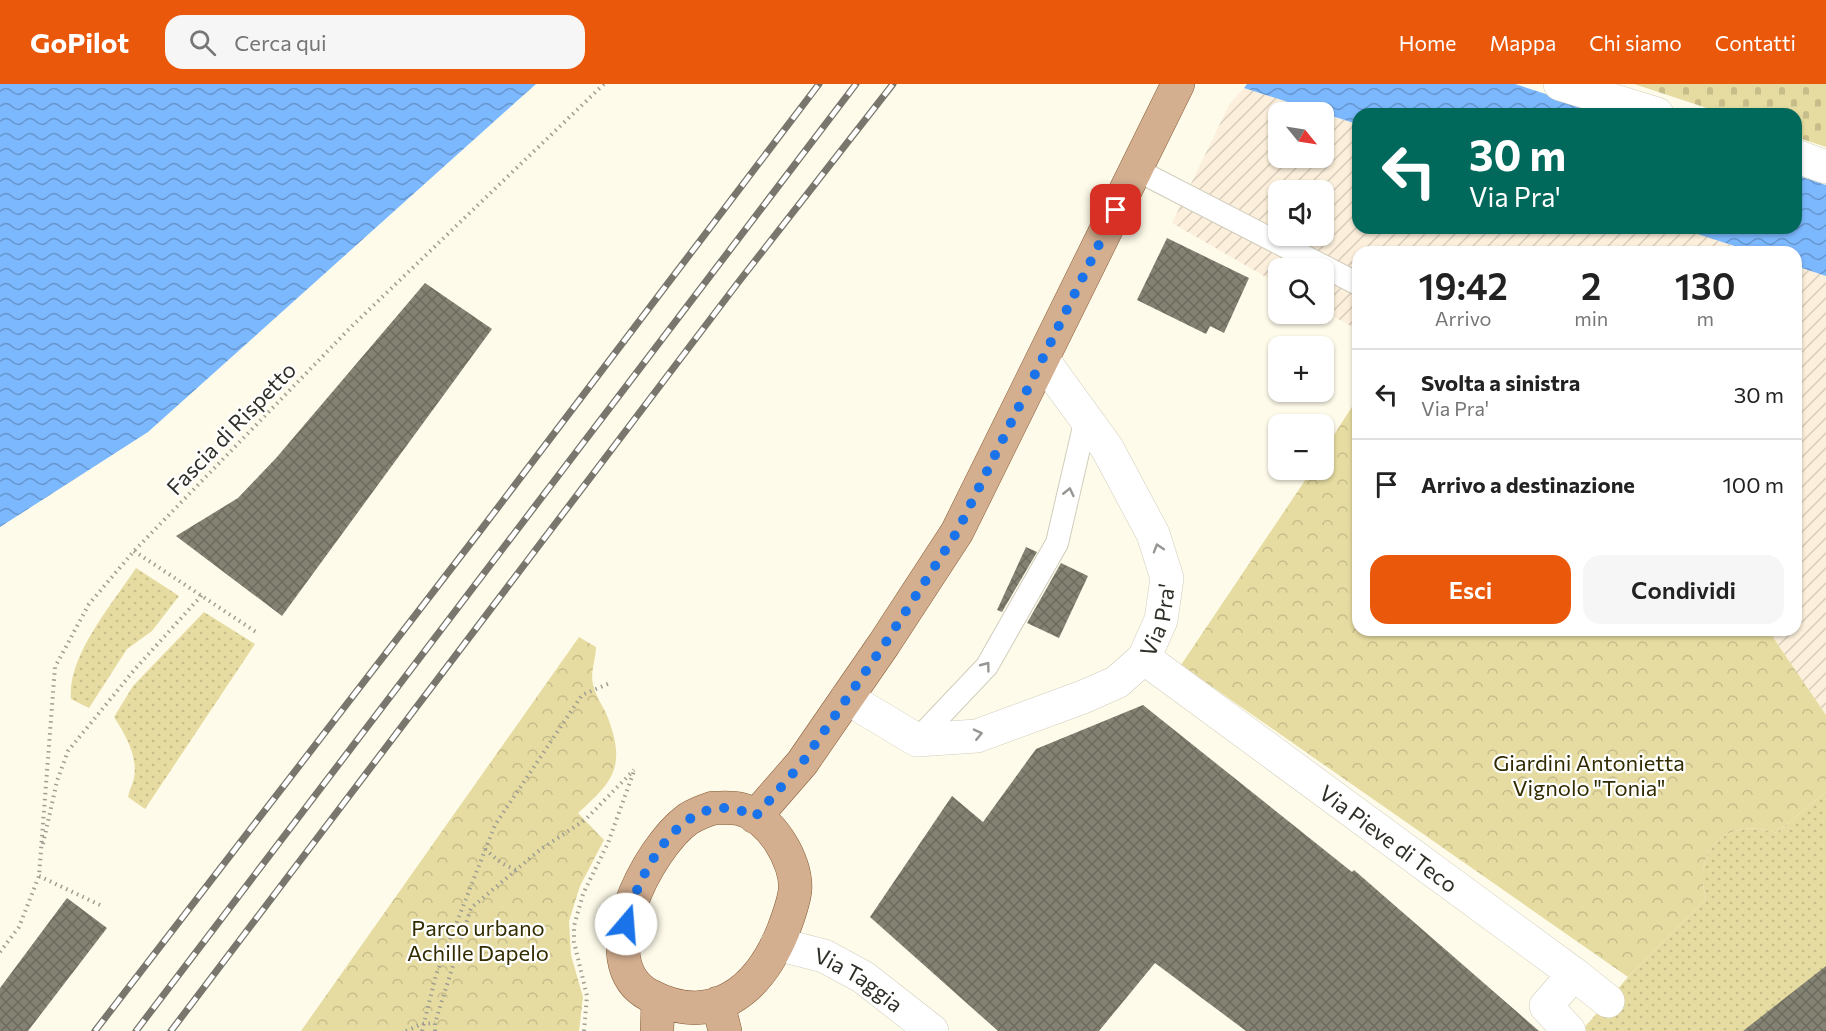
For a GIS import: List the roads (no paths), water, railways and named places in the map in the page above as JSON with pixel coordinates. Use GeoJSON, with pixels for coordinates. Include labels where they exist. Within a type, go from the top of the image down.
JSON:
{"type":"FeatureCollection","features":[{"type":"Feature","properties":{"kind":"main road"},"geometry":{"type":"LineString","coordinates":[[755,817],[802,763],[957,532],[1178,84]]}},
{"type":"Feature","properties":{"kind":"main road"},"geometry":{"type":"LineString","coordinates":[[713,808],[729,808],[742,809],[755,817],[777,837],[789,856],[795,890],[790,913],[777,944],[759,976],[739,995],[722,1017],[709,1007],[685,1008],[658,1015],[627,974],[622,942],[630,906],[664,844],[680,826],[696,814],[713,808]]}},
{"type":"Feature","properties":{"kind":"street"},"geometry":{"type":"LineString","coordinates":[[1560,84],[1638,108]]}},
{"type":"Feature","properties":{"kind":"street"},"geometry":{"type":"LineString","coordinates":[[1802,158],[1826,167]]}},
{"type":"Feature","properties":{"kind":"street","name":"Via Pra'"},"geometry":{"type":"LineString","coordinates":[[917,740],[976,736],[1083,698],[1117,682],[1144,657],[1161,620],[1167,578],[1153,534],[1107,448],[1043,360]]}},
{"type":"Feature","properties":{"kind":"street","name":"Via Pieve di Teco"},"geometry":{"type":"LineString","coordinates":[[1144,657],[1608,1001]]}},
{"type":"Feature","properties":{"kind":"street"},"geometry":{"type":"LineString","coordinates":[[847,698],[917,740]]}},
{"type":"Feature","properties":{"kind":"street","name":"Via Taggia"},"geometry":{"type":"LineString","coordinates":[[777,944],[824,956],[863,976],[932,1031]]}},
{"type":"Feature","properties":{"kind":"street"},"geometry":{"type":"LineString","coordinates":[[1569,1031],[1546,1006],[1574,974]]}},
{"type":"Feature","properties":{"kind":"lane"},"geometry":{"type":"LineString","coordinates":[[1135,170],[1352,281]]}},
{"type":"Feature","properties":{"kind":"lane"},"geometry":{"type":"LineString","coordinates":[[917,740],[987,666],[1057,543],[1086,418]]}},
{"type":"Feature","properties":{"kind":"water"},"geometry":{"type":"Polygon","coordinates":[[[0,84],[536,84],[148,432],[0,527],[0,84]]]}},
{"type":"Feature","properties":{"kind":"water"},"geometry":{"type":"Polygon","coordinates":[[[1247,84],[1515,84],[1589,108],[1352,108],[1352,122],[1334,117],[1334,102],[1288,102],[1244,88],[1247,84]]]}},
{"type":"Feature","properties":{"kind":"water"},"geometry":{"type":"Polygon","coordinates":[[[1802,177],[1826,185],[1826,276],[1802,268],[1802,246],[1734,246],[1698,234],[1802,234],[1802,177]]]}},
{"type":"Feature","properties":{"kind":"railway"},"geometry":{"type":"LineString","coordinates":[[95,1031],[477,535],[819,84]]}},
{"type":"Feature","properties":{"kind":"railway"},"geometry":{"type":"LineString","coordinates":[[136,1031],[856,84]]}},
{"type":"Feature","properties":{"kind":"railway"},"geometry":{"type":"LineString","coordinates":[[171,1031],[737,284],[893,84]]}},
{"type":"Feature","properties":{"kind":"park label","name":"Giardini Antonietta Vignolo \"Tonia\""},"geometry":{"type":"Point","coordinates":[1589,774]}},
{"type":"Feature","properties":{"kind":"park label","name":"Parco urbano Achille Dapelo"},"geometry":{"type":"Point","coordinates":[478,940]}}]}
